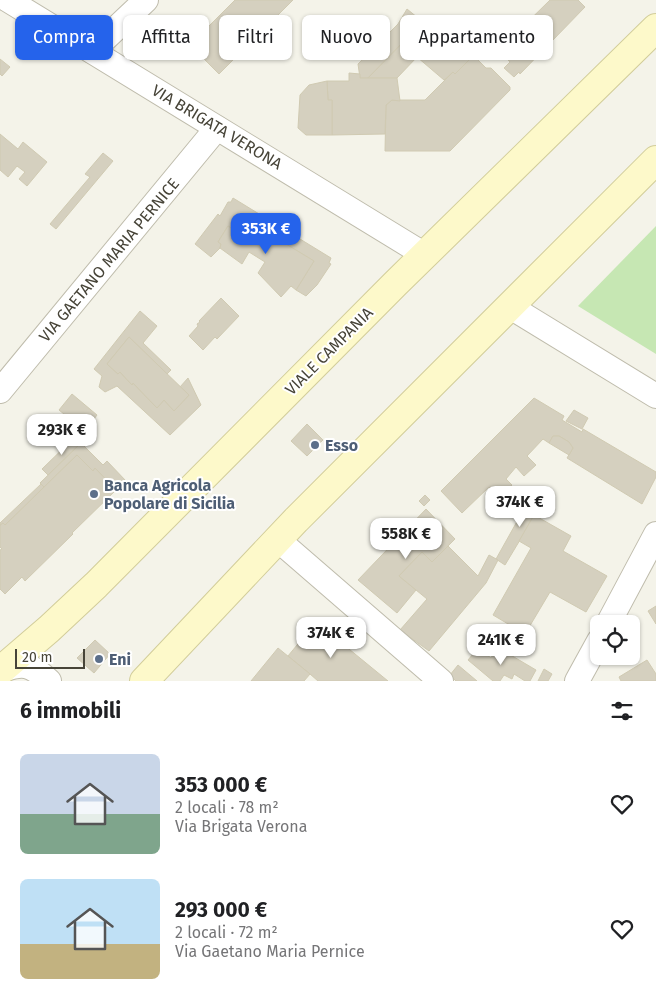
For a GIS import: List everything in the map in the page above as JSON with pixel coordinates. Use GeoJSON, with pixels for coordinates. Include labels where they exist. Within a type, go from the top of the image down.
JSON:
{"type":"FeatureCollection","features":[{"type":"Feature","properties":{"kind":"street","name":"VIA BRIGATA VERONA"},"geometry":{"type":"LineString","coordinates":[[8,0],[33,15]]}},
{"type":"Feature","properties":{"kind":"street"},"geometry":{"type":"LineString","coordinates":[[113,31],[146,0]]}},
{"type":"Feature","properties":{"kind":"street","name":"VIALE CAMPANIA"},"geometry":{"type":"LineString","coordinates":[[0,670],[49,629],[103,578],[425,255],[656,28]]}},
{"type":"Feature","properties":{"kind":"street","name":"VIA BRIGATA VERONA"},"geometry":{"type":"LineString","coordinates":[[107,60],[425,255]]}},
{"type":"Feature","properties":{"kind":"street","name":"VIA GAETANO MARIA PERNICE"},"geometry":{"type":"LineString","coordinates":[[0,391],[217,128]]}},
{"type":"Feature","properties":{"kind":"street"},"geometry":{"type":"LineString","coordinates":[[144,681],[277,539],[656,160]]}},
{"type":"Feature","properties":{"kind":"street"},"geometry":{"type":"LineString","coordinates":[[510,306],[656,396]]}},
{"type":"Feature","properties":{"kind":"street"},"geometry":{"type":"LineString","coordinates":[[613,615],[656,534]]}},
{"type":"Feature","properties":{"kind":"street"},"geometry":{"type":"LineString","coordinates":[[277,539],[441,681]]}},
{"type":"Feature","properties":{"kind":"street"},"geometry":{"type":"LineString","coordinates":[[577,681],[590,657]]}},
{"type":"Feature","properties":{"kind":"street"},"geometry":{"type":"LineString","coordinates":[[0,670],[16,665],[27,665],[34,668],[49,681]]}},
{"type":"Feature","properties":{"kind":"green space"},"geometry":{"type":"Polygon","coordinates":[[[656,226],[656,354],[578,306],[656,226]]]}},
{"type":"Feature","properties":{"kind":"building"},"geometry":{"type":"Polygon","coordinates":[[[235,0],[293,0],[278,15],[220,15],[235,0]]]}},
{"type":"Feature","properties":{"kind":"building"},"geometry":{"type":"Polygon","coordinates":[[[550,0],[578,0],[585,7],[553,40],[553,15],[535,15],[550,0]]]}},
{"type":"Feature","properties":{"kind":"building"},"geometry":{"type":"Polygon","coordinates":[[[407,9],[414,15],[403,15],[407,9]]]}},
{"type":"Feature","properties":{"kind":"building"},"geometry":{"type":"Polygon","coordinates":[[[219,16],[219,60],[233,60],[219,74],[205,60],[209,60],[209,26],[219,16]]]}},
{"type":"Feature","properties":{"kind":"building"},"geometry":{"type":"Polygon","coordinates":[[[400,21],[400,45],[390,56],[390,32],[400,21]]]}},
{"type":"Feature","properties":{"kind":"building"},"geometry":{"type":"Polygon","coordinates":[[[400,45],[400,60],[414,60],[397,78],[368,78],[386,60],[390,60],[390,56],[400,45]]]}},
{"type":"Feature","properties":{"kind":"building"},"geometry":{"type":"Polygon","coordinates":[[[0,59],[10,67],[2,76],[0,74],[0,59]]]}},
{"type":"Feature","properties":{"kind":"building"},"geometry":{"type":"Polygon","coordinates":[[[362,60],[386,60],[368,78],[360,78],[358,64],[362,60]]]}},
{"type":"Feature","properties":{"kind":"building"},"geometry":{"type":"Polygon","coordinates":[[[421,60],[469,60],[455,74],[453,72],[444,80],[421,60]]]}},
{"type":"Feature","properties":{"kind":"building"},"geometry":{"type":"Polygon","coordinates":[[[469,60],[478,60],[486,68],[491,68],[510,87],[510,90],[450,151],[385,151],[386,105],[392,100],[425,100],[453,72],[455,74],[469,60]]]}},
{"type":"Feature","properties":{"kind":"building"},"geometry":{"type":"Polygon","coordinates":[[[508,60],[534,60],[520,74],[519,72],[514,77],[504,68],[510,62],[508,60]]]}},
{"type":"Feature","properties":{"kind":"building"},"geometry":{"type":"Polygon","coordinates":[[[349,73],[360,74],[360,78],[397,78],[400,101],[392,100],[386,105],[385,134],[332,135],[332,100],[328,100],[327,81],[349,81],[349,73]]]}},
{"type":"Feature","properties":{"kind":"building"},"geometry":{"type":"Polygon","coordinates":[[[327,81],[328,100],[332,100],[332,135],[306,135],[298,128],[300,95],[309,85],[327,81]]]}},
{"type":"Feature","properties":{"kind":"building"},"geometry":{"type":"Polygon","coordinates":[[[0,134],[18,149],[23,142],[47,162],[27,186],[19,179],[25,172],[17,166],[8,177],[0,170],[0,134]]]}},
{"type":"Feature","properties":{"kind":"building"},"geometry":{"type":"Polygon","coordinates":[[[103,153],[113,161],[56,229],[50,224],[90,177],[85,174],[103,153]]]}},
{"type":"Feature","properties":{"kind":"building"},"geometry":{"type":"Polygon","coordinates":[[[233,198],[331,258],[329,263],[331,264],[317,285],[306,296],[296,290],[314,261],[238,215],[231,228],[228,226],[218,242],[221,244],[220,248],[211,257],[195,244],[233,198]]]}},
{"type":"Feature","properties":{"kind":"building"},"geometry":{"type":"Polygon","coordinates":[[[238,215],[314,261],[296,290],[291,286],[281,297],[258,273],[265,262],[249,252],[242,264],[220,248],[221,244],[218,242],[228,226],[231,228],[238,215]]]}},
{"type":"Feature","properties":{"kind":"building"},"geometry":{"type":"Polygon","coordinates":[[[221,298],[239,316],[217,339],[215,337],[203,350],[189,336],[198,326],[199,321],[221,298]]]}},
{"type":"Feature","properties":{"kind":"building"},"geometry":{"type":"Polygon","coordinates":[[[140,311],[157,326],[143,343],[171,370],[167,374],[129,337],[107,364],[118,374],[120,372],[132,385],[133,383],[157,408],[164,400],[174,411],[189,395],[180,387],[188,378],[201,405],[170,435],[117,386],[105,392],[99,387],[102,376],[94,369],[140,311]]]}},
{"type":"Feature","properties":{"kind":"building"},"geometry":{"type":"Polygon","coordinates":[[[129,337],[189,395],[174,411],[164,400],[157,408],[133,383],[132,385],[120,372],[118,374],[107,364],[129,337]]]}},
{"type":"Feature","properties":{"kind":"building"},"geometry":{"type":"Polygon","coordinates":[[[72,394],[97,415],[85,431],[59,410],[72,394]]]}},
{"type":"Feature","properties":{"kind":"building"},"geometry":{"type":"Polygon","coordinates":[[[534,398],[564,416],[562,420],[582,432],[583,429],[656,472],[656,477],[642,504],[567,458],[573,448],[569,442],[559,436],[553,436],[549,443],[543,439],[527,456],[536,465],[524,476],[516,467],[506,479],[512,485],[499,497],[489,487],[462,513],[441,491],[534,398]]]}},
{"type":"Feature","properties":{"kind":"building"},"geometry":{"type":"Polygon","coordinates":[[[574,410],[588,418],[582,429],[566,421],[574,410]]]}},
{"type":"Feature","properties":{"kind":"building"},"geometry":{"type":"Polygon","coordinates":[[[307,424],[323,440],[307,456],[291,441],[307,424]]]}},
{"type":"Feature","properties":{"kind":"building"},"geometry":{"type":"Polygon","coordinates":[[[76,436],[81,443],[48,475],[42,469],[76,436]]]}},
{"type":"Feature","properties":{"kind":"building"},"geometry":{"type":"Polygon","coordinates":[[[553,436],[559,436],[569,442],[573,448],[569,455],[549,443],[553,436]]]}},
{"type":"Feature","properties":{"kind":"building"},"geometry":{"type":"Polygon","coordinates":[[[81,443],[103,465],[107,461],[126,481],[116,490],[95,468],[93,471],[77,455],[44,487],[40,483],[81,443]]]}},
{"type":"Feature","properties":{"kind":"building"},"geometry":{"type":"Polygon","coordinates":[[[77,455],[93,471],[95,468],[116,490],[25,581],[22,577],[5,594],[0,589],[0,550],[2,549],[0,547],[0,525],[3,523],[5,525],[77,455]]]}},
{"type":"Feature","properties":{"kind":"building"},"geometry":{"type":"Polygon","coordinates":[[[41,484],[44,487],[5,525],[3,523],[0,525],[0,523],[41,484]]]}},
{"type":"Feature","properties":{"kind":"building"},"geometry":{"type":"Polygon","coordinates":[[[533,493],[544,500],[505,565],[496,559],[533,493]]]}},
{"type":"Feature","properties":{"kind":"building"},"geometry":{"type":"Polygon","coordinates":[[[425,495],[430,500],[424,506],[419,501],[425,495]]]}},
{"type":"Feature","properties":{"kind":"building"},"geometry":{"type":"Polygon","coordinates":[[[426,509],[455,539],[432,562],[422,552],[399,576],[416,590],[397,613],[358,580],[426,509]]]}},
{"type":"Feature","properties":{"kind":"building"},"geometry":{"type":"Polygon","coordinates":[[[534,515],[571,536],[563,551],[607,576],[586,612],[550,592],[525,634],[493,615],[531,548],[519,541],[534,515]]]}},
{"type":"Feature","properties":{"kind":"building"},"geometry":{"type":"Polygon","coordinates":[[[448,546],[478,576],[489,555],[498,560],[486,583],[429,651],[400,630],[427,599],[399,576],[422,552],[432,562],[448,546]]]}},
{"type":"Feature","properties":{"kind":"building"},"geometry":{"type":"Polygon","coordinates":[[[656,606],[656,624],[648,611],[656,606]]]}},
{"type":"Feature","properties":{"kind":"building"},"geometry":{"type":"Polygon","coordinates":[[[316,622],[388,681],[318,681],[288,656],[316,622]]]}},
{"type":"Feature","properties":{"kind":"building"},"geometry":{"type":"Polygon","coordinates":[[[493,626],[514,637],[507,648],[485,634],[493,626]]]}},
{"type":"Feature","properties":{"kind":"building"},"geometry":{"type":"Polygon","coordinates":[[[95,640],[110,654],[94,673],[77,658],[95,640]]]}},
{"type":"Feature","properties":{"kind":"building"},"geometry":{"type":"Polygon","coordinates":[[[497,647],[536,670],[530,681],[525,681],[514,674],[512,679],[504,675],[500,681],[493,681],[468,660],[478,648],[491,658],[497,647]]]}},
{"type":"Feature","properties":{"kind":"building"},"geometry":{"type":"Polygon","coordinates":[[[278,648],[310,674],[304,681],[251,681],[278,648]]]}},
{"type":"Feature","properties":{"kind":"building"},"geometry":{"type":"Polygon","coordinates":[[[647,660],[656,674],[656,681],[621,681],[619,677],[647,660]]]}},
{"type":"Feature","properties":{"kind":"building"},"geometry":{"type":"Polygon","coordinates":[[[458,665],[477,681],[456,681],[450,675],[458,665]]]}},
{"type":"Feature","properties":{"kind":"building"},"geometry":{"type":"Polygon","coordinates":[[[544,669],[552,674],[548,681],[538,681],[544,669]]]}},
{"type":"Feature","properties":{"kind":"place","name":"Esso"},"geometry":{"type":"Point","coordinates":[315,445]}},
{"type":"Feature","properties":{"kind":"place","name":"Banca Agricola Popolare di Sicilia"},"geometry":{"type":"Point","coordinates":[94,494]}},
{"type":"Feature","properties":{"kind":"place","name":"Eni"},"geometry":{"type":"Point","coordinates":[99,659]}}]}
